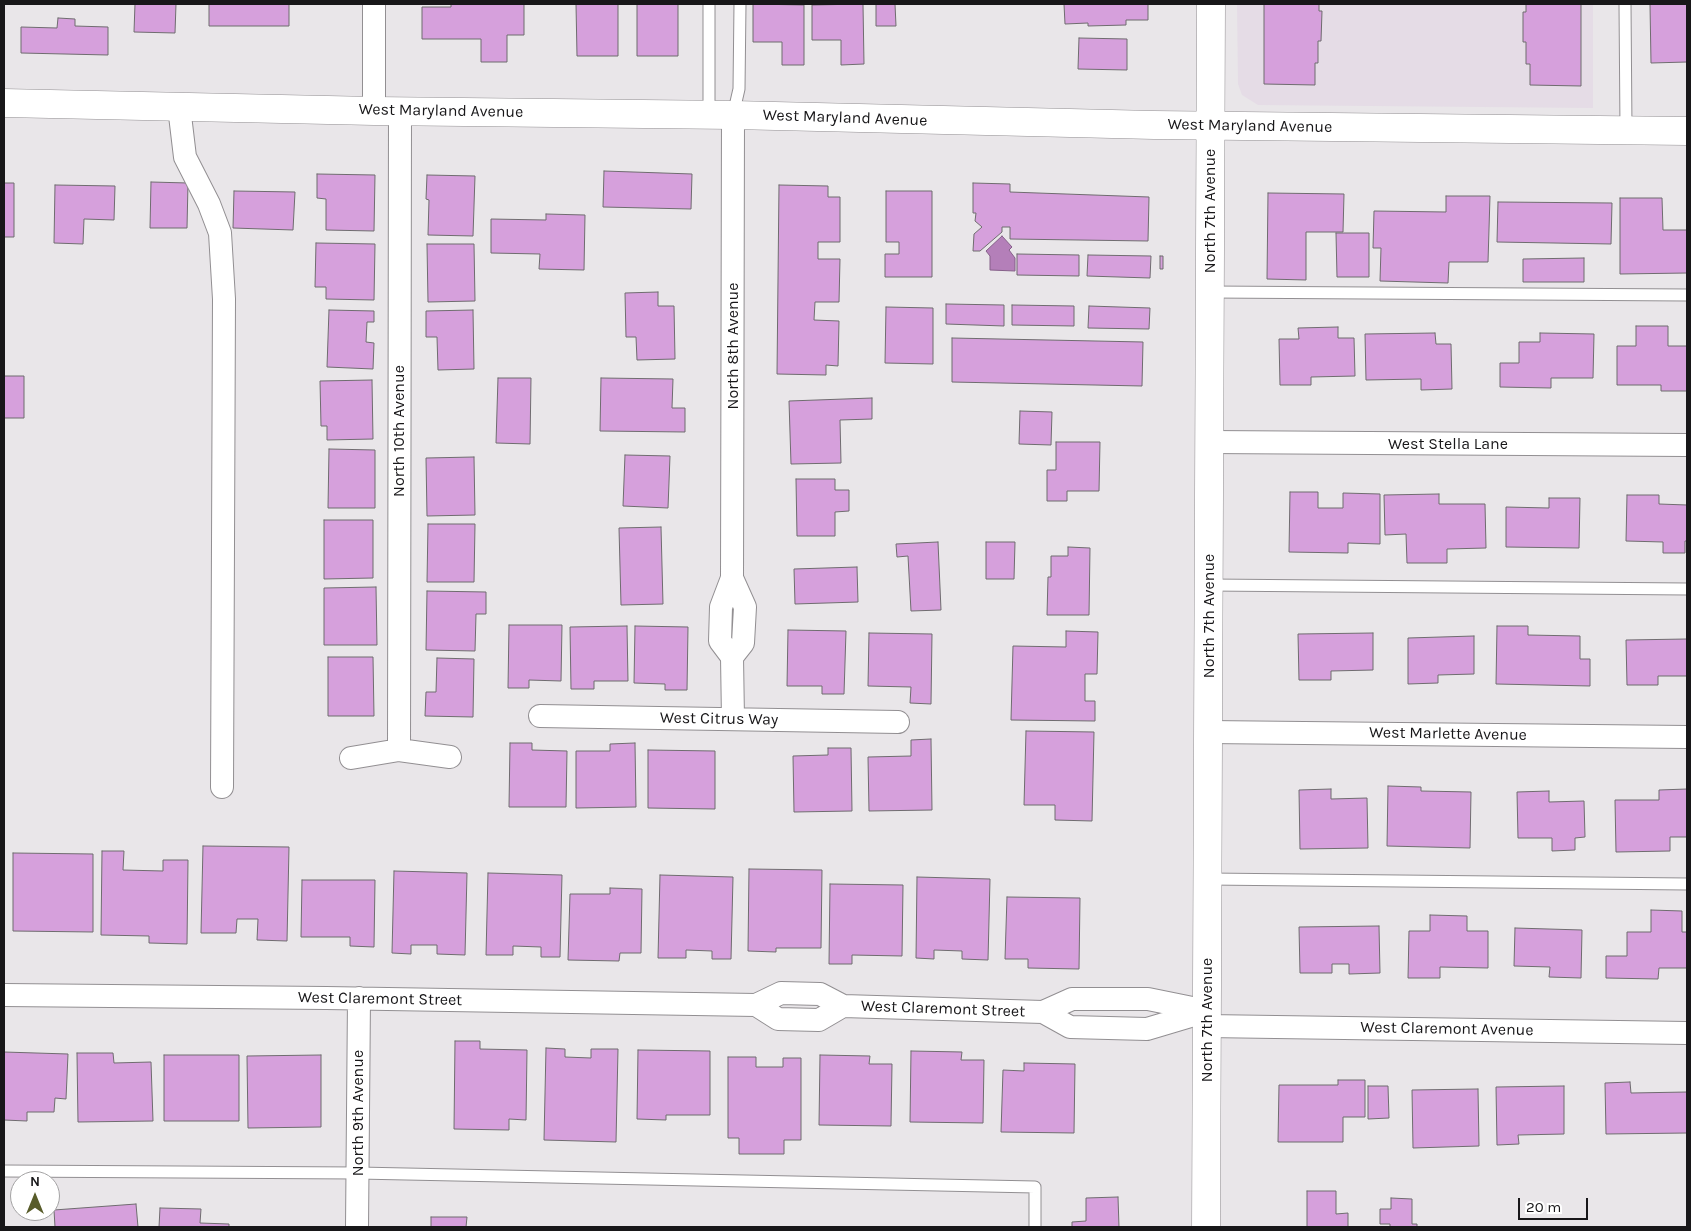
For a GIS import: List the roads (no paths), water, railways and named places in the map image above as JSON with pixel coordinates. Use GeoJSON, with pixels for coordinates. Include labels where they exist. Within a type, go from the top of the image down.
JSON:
{"type":"FeatureCollection","features":[{"type":"Feature","properties":{"kind":"street","name":"North 10th Avenue"},"geometry":{"type":"LineString","coordinates":[[374,4],[387,111],[399,750]]}},
{"type":"Feature","properties":{"kind":"street","name":"North 7th Avenue"},"geometry":{"type":"LineString","coordinates":[[1206,1227],[1211,4]]}},
{"type":"Feature","properties":{"kind":"street","name":"West Maryland Avenue"},"geometry":{"type":"LineString","coordinates":[[4,103],[387,111],[721,115],[1210,126],[1687,131]]}},
{"type":"Feature","properties":{"kind":"street"},"geometry":{"type":"LineString","coordinates":[[179,107],[185,157],[209,204],[220,233],[223,280],[222,787]]}},
{"type":"Feature","properties":{"kind":"street","name":"North 8th Avenue"},"geometry":{"type":"LineString","coordinates":[[721,115],[732,578],[745,608],[743,643],[732,657],[734,719]]}},
{"type":"Feature","properties":{"kind":"street","name":"West Stella Lane"},"geometry":{"type":"LineString","coordinates":[[1209,442],[1687,445]]}},
{"type":"Feature","properties":{"kind":"street","name":"West Citrus Way"},"geometry":{"type":"LineString","coordinates":[[540,716],[898,722]]}},
{"type":"Feature","properties":{"kind":"street","name":"West Marlette Avenue"},"geometry":{"type":"LineString","coordinates":[[1208,732],[1687,737]]}},
{"type":"Feature","properties":{"kind":"street"},"geometry":{"type":"LineString","coordinates":[[351,758],[399,750],[450,757]]}},
{"type":"Feature","properties":{"kind":"street","name":"West Claremont Street"},"geometry":{"type":"LineString","coordinates":[[4,995],[359,998],[756,1005],[781,993],[820,994],[843,1006],[1044,1012],[1072,999],[1148,1000],[1207,1018]]}},
{"type":"Feature","properties":{"kind":"street","name":"North 9th Avenue"},"geometry":{"type":"LineString","coordinates":[[357,1227],[359,998]]}},
{"type":"Feature","properties":{"kind":"street"},"geometry":{"type":"LineString","coordinates":[[1090,999],[1090,1028]]}},
{"type":"Feature","properties":{"kind":"street","name":"West Claremont Street"},"geometry":{"type":"LineString","coordinates":[[1044,1012],[1070,1027],[1090,1028],[1147,1029],[1207,1018]]}},
{"type":"Feature","properties":{"kind":"street","name":"West Claremont Avenue"},"geometry":{"type":"LineString","coordinates":[[1207,1018],[1687,1033]]}},
{"type":"Feature","properties":{"kind":"lane"},"geometry":{"type":"LineString","coordinates":[[709,4],[721,115]]}},
{"type":"Feature","properties":{"kind":"lane"},"geometry":{"type":"LineString","coordinates":[[721,115],[739,89],[740,4]]}},
{"type":"Feature","properties":{"kind":"lane"},"geometry":{"type":"LineString","coordinates":[[1625,4],[1626,130]]}},
{"type":"Feature","properties":{"kind":"lane"},"geometry":{"type":"LineString","coordinates":[[1210,292],[1687,295]]}},
{"type":"Feature","properties":{"kind":"lane"},"geometry":{"type":"LineString","coordinates":[[1209,585],[1687,589]]}},
{"type":"Feature","properties":{"kind":"lane"},"geometry":{"type":"LineString","coordinates":[[1208,879],[1687,884]]}},
{"type":"Feature","properties":{"kind":"lane"},"geometry":{"type":"LineString","coordinates":[[4,1171],[358,1173],[1035,1187],[1035,1227]]}}]}
